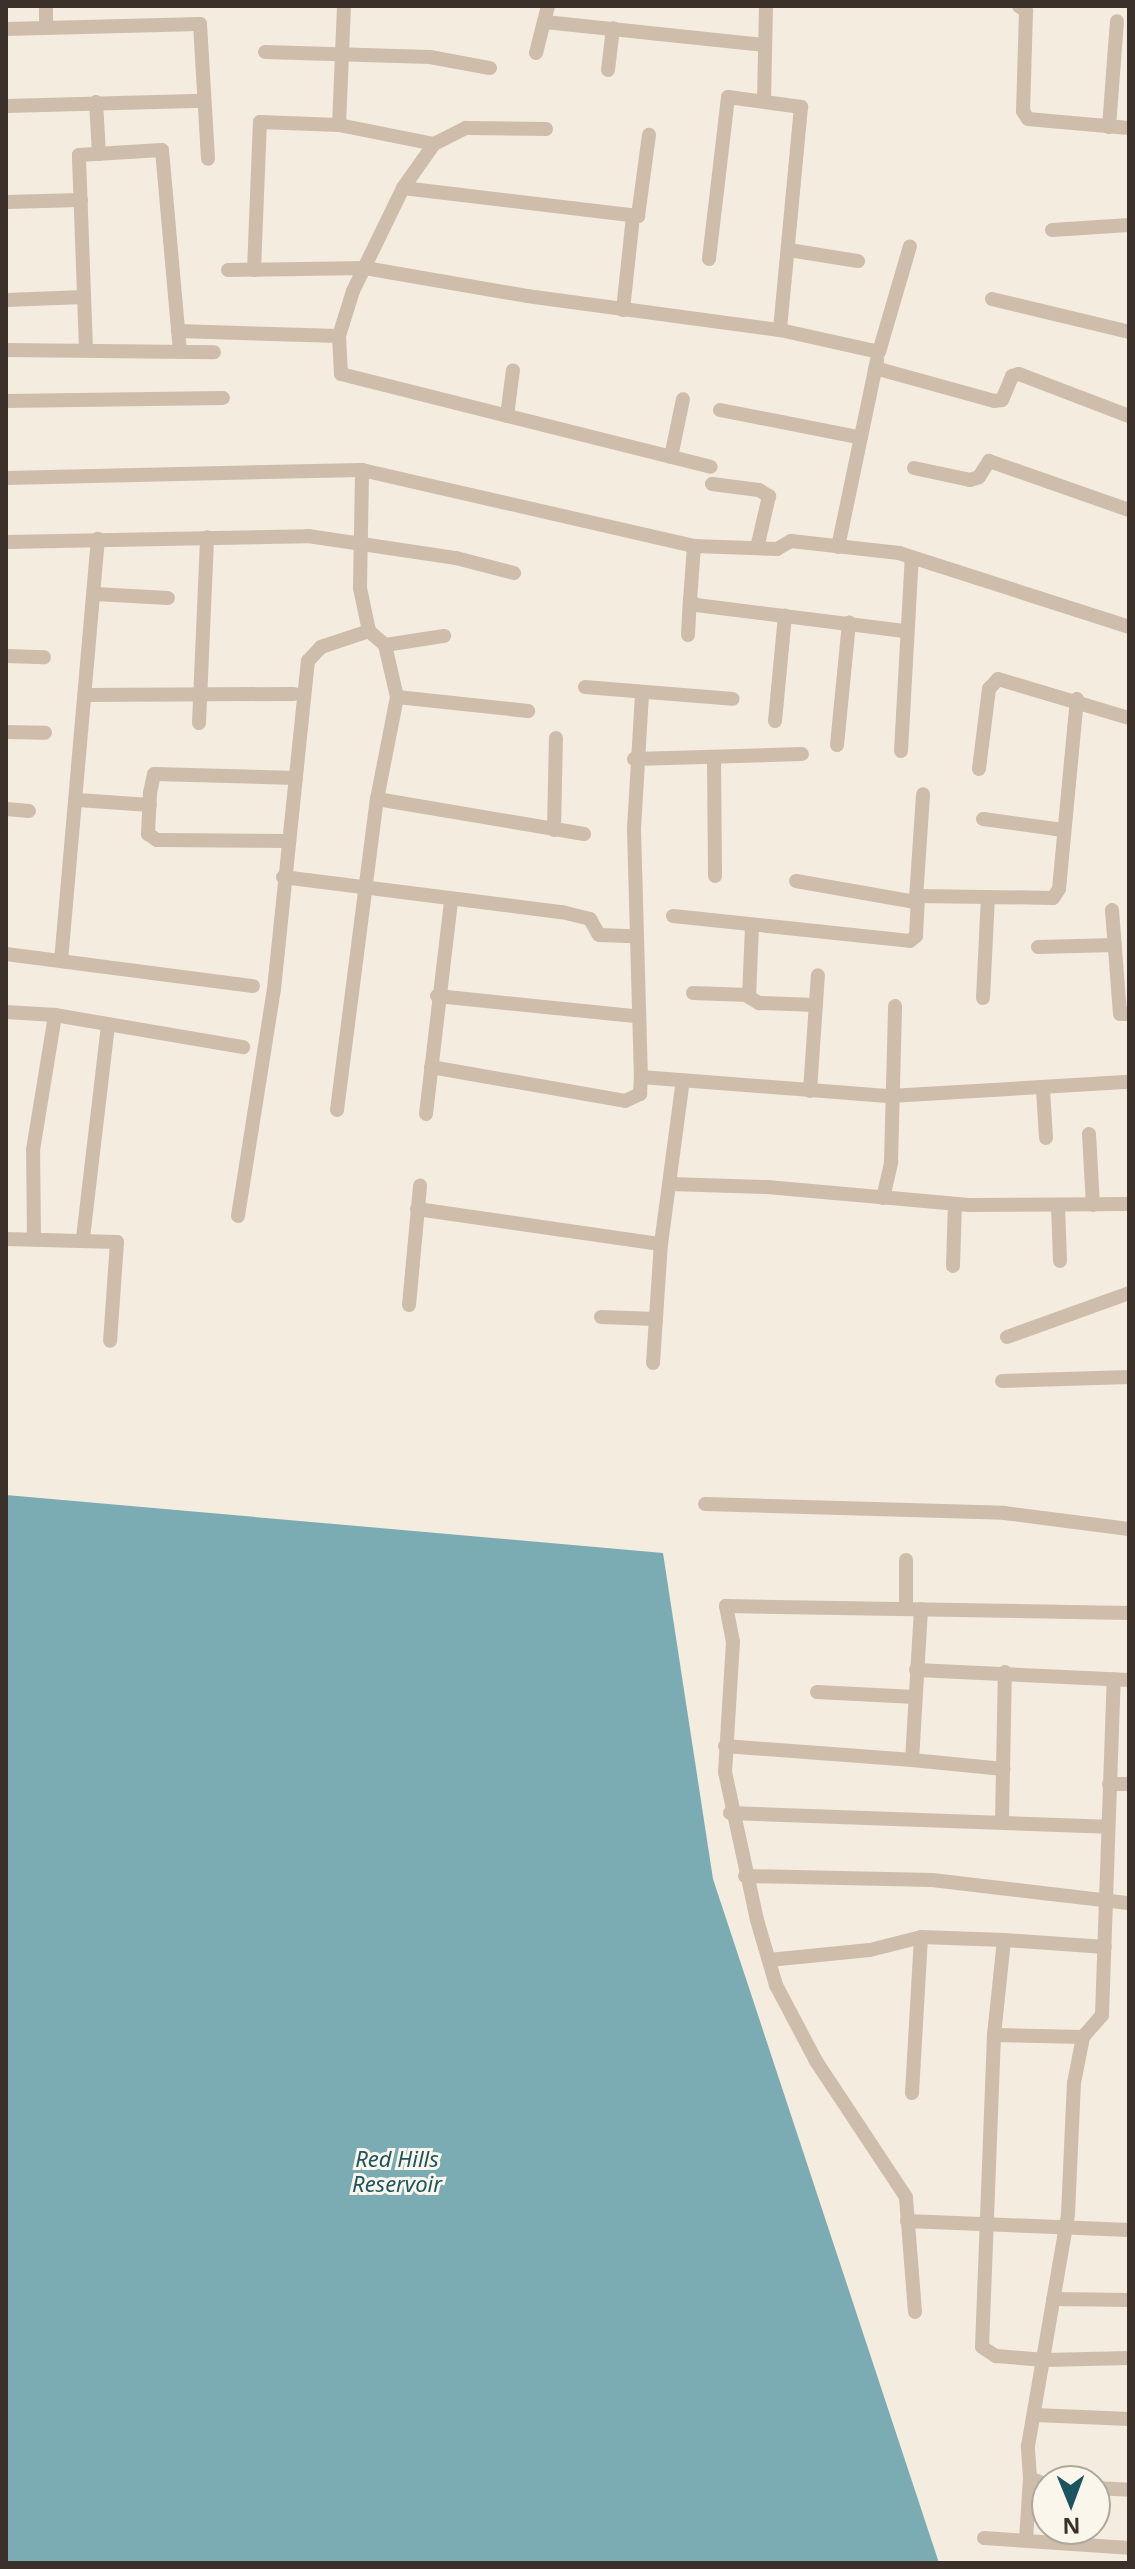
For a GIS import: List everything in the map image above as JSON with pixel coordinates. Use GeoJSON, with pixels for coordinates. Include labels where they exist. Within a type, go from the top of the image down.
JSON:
{"type":"FeatureCollection","features":[{"type":"Feature","properties":{"kind":"street"},"geometry":{"type":"LineString","coordinates":[[46,6],[46,28]]}},
{"type":"Feature","properties":{"kind":"street"},"geometry":{"type":"LineString","coordinates":[[339,125],[344,6]]}},
{"type":"Feature","properties":{"kind":"street"},"geometry":{"type":"LineString","coordinates":[[536,53],[548,6]]}},
{"type":"Feature","properties":{"kind":"street"},"geometry":{"type":"LineString","coordinates":[[764,101],[766,6]]}},
{"type":"Feature","properties":{"kind":"street"},"geometry":{"type":"LineString","coordinates":[[1019,6],[1026,11],[1023,111],[1028,119],[1129,128]]}},
{"type":"Feature","properties":{"kind":"street"},"geometry":{"type":"LineString","coordinates":[[1109,127],[1117,21]]}},
{"type":"Feature","properties":{"kind":"street"},"geometry":{"type":"LineString","coordinates":[[545,22],[765,45]]}},
{"type":"Feature","properties":{"kind":"street"},"geometry":{"type":"LineString","coordinates":[[6,29],[200,24],[208,159]]}},
{"type":"Feature","properties":{"kind":"street"},"geometry":{"type":"LineString","coordinates":[[608,70],[613,28]]}},
{"type":"Feature","properties":{"kind":"street"},"geometry":{"type":"LineString","coordinates":[[265,52],[430,57],[490,68]]}},
{"type":"Feature","properties":{"kind":"street"},"geometry":{"type":"LineString","coordinates":[[709,259],[728,97],[801,107],[780,330]]}},
{"type":"Feature","properties":{"kind":"street"},"geometry":{"type":"LineString","coordinates":[[6,106],[203,101]]}},
{"type":"Feature","properties":{"kind":"street"},"geometry":{"type":"LineString","coordinates":[[96,102],[99,154]]}},
{"type":"Feature","properties":{"kind":"street"},"geometry":{"type":"LineString","coordinates":[[254,270],[260,122],[339,125],[434,144]]}},
{"type":"Feature","properties":{"kind":"street"},"geometry":{"type":"LineString","coordinates":[[546,129],[466,128],[434,144],[403,188],[365,268],[339,336],[338,369],[345,377],[710,467]]}},
{"type":"Feature","properties":{"kind":"street"},"geometry":{"type":"LineString","coordinates":[[623,310],[633,217],[643,207],[649,135]]}},
{"type":"Feature","properties":{"kind":"street"},"geometry":{"type":"LineString","coordinates":[[86,349],[79,155],[162,150],[180,351]]}},
{"type":"Feature","properties":{"kind":"street"},"geometry":{"type":"LineString","coordinates":[[403,188],[633,217]]}},
{"type":"Feature","properties":{"kind":"street"},"geometry":{"type":"LineString","coordinates":[[6,202],[81,200]]}},
{"type":"Feature","properties":{"kind":"street"},"geometry":{"type":"LineString","coordinates":[[1052,230],[1129,225]]}},
{"type":"Feature","properties":{"kind":"street"},"geometry":{"type":"LineString","coordinates":[[838,547],[858,437],[910,246]]}},
{"type":"Feature","properties":{"kind":"street"},"geometry":{"type":"LineString","coordinates":[[789,250],[858,261]]}},
{"type":"Feature","properties":{"kind":"street"},"geometry":{"type":"LineString","coordinates":[[228,270],[365,268],[623,310],[780,330],[879,352]]}},
{"type":"Feature","properties":{"kind":"street"},"geometry":{"type":"LineString","coordinates":[[6,300],[84,297]]}},
{"type":"Feature","properties":{"kind":"street"},"geometry":{"type":"LineString","coordinates":[[992,299],[1129,332]]}},
{"type":"Feature","properties":{"kind":"street"},"geometry":{"type":"LineString","coordinates":[[178,331],[339,336]]}},
{"type":"Feature","properties":{"kind":"street"},"geometry":{"type":"LineString","coordinates":[[6,350],[214,352]]}},
{"type":"Feature","properties":{"kind":"street"},"geometry":{"type":"LineString","coordinates":[[875,368],[994,401],[1002,400],[1012,376],[1019,374],[1129,416]]}},
{"type":"Feature","properties":{"kind":"street"},"geometry":{"type":"LineString","coordinates":[[507,416],[513,370]]}},
{"type":"Feature","properties":{"kind":"street"},"geometry":{"type":"LineString","coordinates":[[6,401],[223,398]]}},
{"type":"Feature","properties":{"kind":"street"},"geometry":{"type":"LineString","coordinates":[[671,457],[683,399]]}},
{"type":"Feature","properties":{"kind":"street"},"geometry":{"type":"LineString","coordinates":[[720,410],[858,437]]}},
{"type":"Feature","properties":{"kind":"street"},"geometry":{"type":"LineString","coordinates":[[914,468],[970,480],[979,477],[989,461],[1129,510]]}},
{"type":"Feature","properties":{"kind":"street"},"geometry":{"type":"LineString","coordinates":[[6,478],[362,470],[694,546],[777,549],[791,541],[912,557],[1129,627]]}},
{"type":"Feature","properties":{"kind":"street"},"geometry":{"type":"LineString","coordinates":[[337,1110],[364,886],[397,697],[385,645],[369,631],[360,588],[362,470]]}},
{"type":"Feature","properties":{"kind":"street"},"geometry":{"type":"LineString","coordinates":[[712,484],[759,490],[769,496],[757,548]]}},
{"type":"Feature","properties":{"kind":"street"},"geometry":{"type":"LineString","coordinates":[[199,723],[207,537]]}},
{"type":"Feature","properties":{"kind":"street"},"geometry":{"type":"LineString","coordinates":[[6,542],[207,537],[359,541],[514,573]]}},
{"type":"Feature","properties":{"kind":"street"},"geometry":{"type":"LineString","coordinates":[[61,961],[88,695],[98,539]]}},
{"type":"Feature","properties":{"kind":"street"},"geometry":{"type":"LineString","coordinates":[[688,635],[694,546]]}},
{"type":"Feature","properties":{"kind":"street"},"geometry":{"type":"LineString","coordinates":[[901,751],[912,557]]}},
{"type":"Feature","properties":{"kind":"street"},"geometry":{"type":"LineString","coordinates":[[95,594],[168,598]]}},
{"type":"Feature","properties":{"kind":"street"},"geometry":{"type":"LineString","coordinates":[[690,600],[696,605],[906,631]]}},
{"type":"Feature","properties":{"kind":"street"},"geometry":{"type":"LineString","coordinates":[[775,721],[785,615]]}},
{"type":"Feature","properties":{"kind":"street"},"geometry":{"type":"LineString","coordinates":[[837,745],[849,623]]}},
{"type":"Feature","properties":{"kind":"street"},"geometry":{"type":"LineString","coordinates":[[238,1216],[274,989],[285,841],[296,778],[308,661],[321,647],[369,631]]}},
{"type":"Feature","properties":{"kind":"street"},"geometry":{"type":"LineString","coordinates":[[385,645],[444,636]]}},
{"type":"Feature","properties":{"kind":"street"},"geometry":{"type":"LineString","coordinates":[[6,656],[44,657]]}},
{"type":"Feature","properties":{"kind":"street"},"geometry":{"type":"LineString","coordinates":[[979,769],[993,682],[1077,699],[1129,718]]}},
{"type":"Feature","properties":{"kind":"street"},"geometry":{"type":"LineString","coordinates":[[585,687],[733,699]]}},
{"type":"Feature","properties":{"kind":"street"},"geometry":{"type":"LineString","coordinates":[[88,695],[294,694]]}},
{"type":"Feature","properties":{"kind":"street"},"geometry":{"type":"LineString","coordinates":[[431,1067],[625,1101],[640,1094],[635,1016],[634,759],[642,694]]}},
{"type":"Feature","properties":{"kind":"street"},"geometry":{"type":"LineString","coordinates":[[397,697],[528,711]]}},
{"type":"Feature","properties":{"kind":"street"},"geometry":{"type":"LineString","coordinates":[[796,881],[915,900],[936,893],[1053,898],[1059,889],[1077,699]]}},
{"type":"Feature","properties":{"kind":"street"},"geometry":{"type":"LineString","coordinates":[[6,732],[45,733]]}},
{"type":"Feature","properties":{"kind":"street"},"geometry":{"type":"LineString","coordinates":[[554,830],[556,738]]}},
{"type":"Feature","properties":{"kind":"street"},"geometry":{"type":"LineString","coordinates":[[634,759],[802,754]]}},
{"type":"Feature","properties":{"kind":"street"},"geometry":{"type":"LineString","coordinates":[[714,757],[715,876]]}},
{"type":"Feature","properties":{"kind":"street"},"geometry":{"type":"LineString","coordinates":[[285,841],[157,840],[148,834],[154,774],[296,778]]}},
{"type":"Feature","properties":{"kind":"street"},"geometry":{"type":"LineString","coordinates":[[673,916],[910,941],[916,936],[915,900],[923,794]]}},
{"type":"Feature","properties":{"kind":"street"},"geometry":{"type":"LineString","coordinates":[[377,799],[584,834]]}},
{"type":"Feature","properties":{"kind":"street"},"geometry":{"type":"LineString","coordinates":[[78,800],[150,805]]}},
{"type":"Feature","properties":{"kind":"street"},"geometry":{"type":"LineString","coordinates":[[6,809],[29,811]]}},
{"type":"Feature","properties":{"kind":"street"},"geometry":{"type":"LineString","coordinates":[[983,819],[1063,830]]}},
{"type":"Feature","properties":{"kind":"street"},"geometry":{"type":"LineString","coordinates":[[283,877],[582,916],[599,935],[634,936]]}},
{"type":"Feature","properties":{"kind":"street"},"geometry":{"type":"LineString","coordinates":[[983,998],[988,897]]}},
{"type":"Feature","properties":{"kind":"street"},"geometry":{"type":"LineString","coordinates":[[426,1114],[437,996],[451,901]]}},
{"type":"Feature","properties":{"kind":"street"},"geometry":{"type":"LineString","coordinates":[[1112,910],[1120,1014],[1129,1014]]}},
{"type":"Feature","properties":{"kind":"street"},"geometry":{"type":"LineString","coordinates":[[748,995],[752,926]]}},
{"type":"Feature","properties":{"kind":"street"},"geometry":{"type":"LineString","coordinates":[[1038,947],[1115,945]]}},
{"type":"Feature","properties":{"kind":"street"},"geometry":{"type":"LineString","coordinates":[[6,954],[253,986]]}},
{"type":"Feature","properties":{"kind":"street"},"geometry":{"type":"LineString","coordinates":[[810,1091],[818,975]]}},
{"type":"Feature","properties":{"kind":"street"},"geometry":{"type":"LineString","coordinates":[[693,993],[748,995],[759,1003],[816,1005]]}},
{"type":"Feature","properties":{"kind":"street"},"geometry":{"type":"LineString","coordinates":[[437,996],[635,1016]]}},
{"type":"Feature","properties":{"kind":"street"},"geometry":{"type":"LineString","coordinates":[[883,1198],[891,1162],[890,1096],[895,1006]]}},
{"type":"Feature","properties":{"kind":"street"},"geometry":{"type":"LineString","coordinates":[[6,1012],[55,1015],[243,1047]]}},
{"type":"Feature","properties":{"kind":"street"},"geometry":{"type":"LineString","coordinates":[[34,1239],[33,1150],[55,1015]]}},
{"type":"Feature","properties":{"kind":"street"},"geometry":{"type":"LineString","coordinates":[[83,1238],[108,1025]]}},
{"type":"Feature","properties":{"kind":"street"},"geometry":{"type":"LineString","coordinates":[[641,1077],[890,1096],[1129,1082]]}},
{"type":"Feature","properties":{"kind":"street"},"geometry":{"type":"LineString","coordinates":[[653,1363],[661,1244],[683,1080]]}},
{"type":"Feature","properties":{"kind":"street"},"geometry":{"type":"LineString","coordinates":[[1043,1089],[1046,1138]]}},
{"type":"Feature","properties":{"kind":"street"},"geometry":{"type":"LineString","coordinates":[[1089,1134],[1093,1205]]}},
{"type":"Feature","properties":{"kind":"street"},"geometry":{"type":"LineString","coordinates":[[670,1184],[955,1204],[1129,1204]]}},
{"type":"Feature","properties":{"kind":"street"},"geometry":{"type":"LineString","coordinates":[[409,1305],[420,1186]]}},
{"type":"Feature","properties":{"kind":"street"},"geometry":{"type":"LineString","coordinates":[[953,1266],[955,1204]]}},
{"type":"Feature","properties":{"kind":"street"},"geometry":{"type":"LineString","coordinates":[[1058,1206],[1060,1261]]}},
{"type":"Feature","properties":{"kind":"street"},"geometry":{"type":"LineString","coordinates":[[417,1209],[661,1244]]}},
{"type":"Feature","properties":{"kind":"street"},"geometry":{"type":"LineString","coordinates":[[6,1239],[112,1240],[120,1248],[110,1341]]}},
{"type":"Feature","properties":{"kind":"street"},"geometry":{"type":"LineString","coordinates":[[1007,1337],[1129,1293]]}},
{"type":"Feature","properties":{"kind":"street"},"geometry":{"type":"LineString","coordinates":[[601,1317],[656,1319]]}},
{"type":"Feature","properties":{"kind":"street"},"geometry":{"type":"LineString","coordinates":[[1002,1381],[1129,1377]]}},
{"type":"Feature","properties":{"kind":"street"},"geometry":{"type":"LineString","coordinates":[[705,1504],[1004,1513],[1129,1529]]}},
{"type":"Feature","properties":{"kind":"street"},"geometry":{"type":"LineString","coordinates":[[906,1560],[906,1609]]}},
{"type":"Feature","properties":{"kind":"street"},"geometry":{"type":"LineString","coordinates":[[915,2312],[907,2221],[899,2178],[861,2135],[816,2061],[769,1960],[745,1876],[730,1813],[725,1746],[733,1690],[733,1642],[726,1606],[1129,1613]]}},
{"type":"Feature","properties":{"kind":"street"},"geometry":{"type":"LineString","coordinates":[[912,1760],[921,1609]]}},
{"type":"Feature","properties":{"kind":"street"},"geometry":{"type":"LineString","coordinates":[[916,1670],[1122,1679],[1109,1784],[1102,2015],[1083,2037],[1074,2083],[1066,2230],[1028,2446],[1030,2478],[1026,2540]]}},
{"type":"Feature","properties":{"kind":"street"},"geometry":{"type":"LineString","coordinates":[[1002,1822],[1005,1672]]}},
{"type":"Feature","properties":{"kind":"street"},"geometry":{"type":"LineString","coordinates":[[817,1692],[915,1697]]}},
{"type":"Feature","properties":{"kind":"street"},"geometry":{"type":"LineString","coordinates":[[725,1746],[1004,1769]]}},
{"type":"Feature","properties":{"kind":"street"},"geometry":{"type":"LineString","coordinates":[[1109,1784],[1129,1784]]}},
{"type":"Feature","properties":{"kind":"street"},"geometry":{"type":"LineString","coordinates":[[730,1813],[1107,1827]]}},
{"type":"Feature","properties":{"kind":"street"},"geometry":{"type":"LineString","coordinates":[[745,1876],[932,1880],[1129,1903]]}},
{"type":"Feature","properties":{"kind":"street"},"geometry":{"type":"LineString","coordinates":[[769,1960],[870,1950],[921,1937],[1105,1947]]}},
{"type":"Feature","properties":{"kind":"street"},"geometry":{"type":"LineString","coordinates":[[912,2093],[921,1937]]}},
{"type":"Feature","properties":{"kind":"street"},"geometry":{"type":"LineString","coordinates":[[1004,1940],[994,2035],[982,2347],[996,2356],[1045,2360],[1129,2358]]}},
{"type":"Feature","properties":{"kind":"street"},"geometry":{"type":"LineString","coordinates":[[994,2035],[1083,2037]]}},
{"type":"Feature","properties":{"kind":"street"},"geometry":{"type":"LineString","coordinates":[[907,2221],[1066,2230],[1129,2230]]}},
{"type":"Feature","properties":{"kind":"street"},"geometry":{"type":"LineString","coordinates":[[1053,2299],[1129,2300]]}},
{"type":"Feature","properties":{"kind":"street"},"geometry":{"type":"LineString","coordinates":[[1035,2415],[1129,2419]]}},
{"type":"Feature","properties":{"kind":"street"},"geometry":{"type":"LineString","coordinates":[[984,2538],[1129,2548]]}},
{"type":"Feature","properties":{"kind":"water","name":"Red Hills Reservoir"},"geometry":{"type":"Polygon","coordinates":[[[6,1495],[663,1553],[713,1879],[939,2563],[6,2563],[6,1495]]]}}]}
